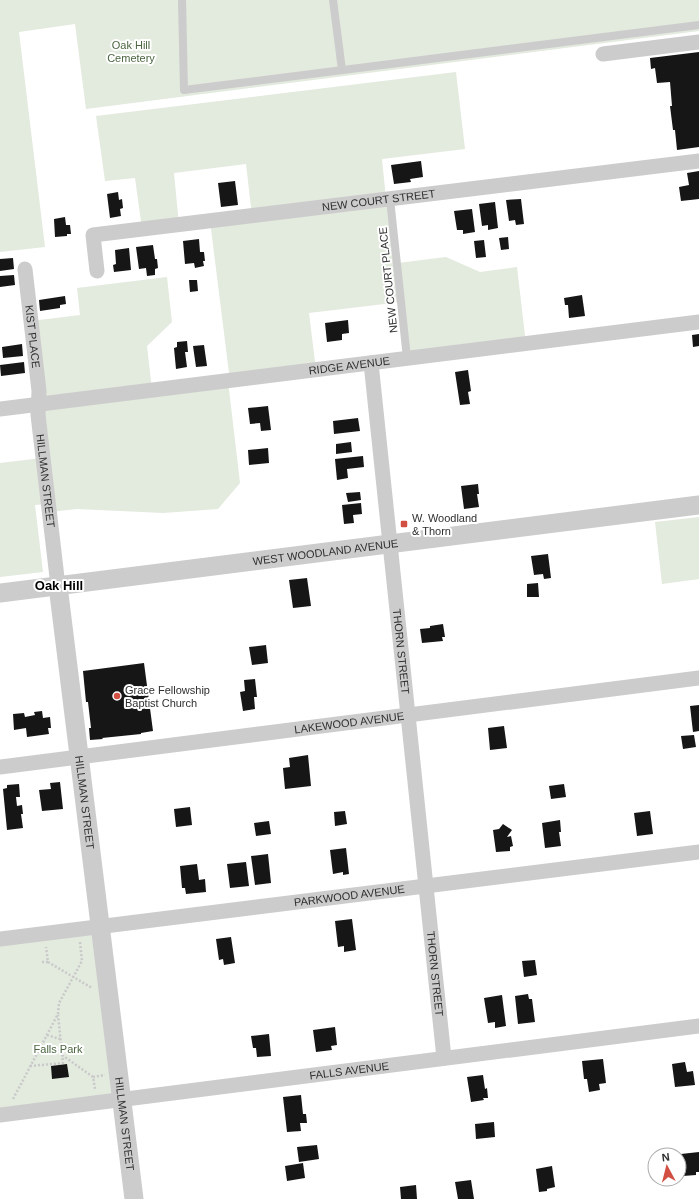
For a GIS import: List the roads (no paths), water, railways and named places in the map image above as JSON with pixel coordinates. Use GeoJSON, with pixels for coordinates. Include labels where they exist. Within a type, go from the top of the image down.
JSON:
{"type":"FeatureCollection","features":[{"type":"Feature","properties":{"kind":"street"},"geometry":{"type":"LineString","coordinates":[[603,54],[699,42]]}},
{"type":"Feature","properties":{"kind":"street","name":"NEW COURT STREET"},"geometry":{"type":"LineString","coordinates":[[97,270],[93,236],[699,161]]}},
{"type":"Feature","properties":{"kind":"street","name":"KIST PLACE"},"geometry":{"type":"LineString","coordinates":[[25,269],[39,391],[39,405]]}},
{"type":"Feature","properties":{"kind":"street","name":"RIDGE AVENUE"},"geometry":{"type":"LineString","coordinates":[[0,409],[699,322]]}},
{"type":"Feature","properties":{"kind":"street","name":"THORN STREET"},"geometry":{"type":"LineString","coordinates":[[371,363],[444,1058]]}},
{"type":"Feature","properties":{"kind":"street","name":"HILLMAN STREET"},"geometry":{"type":"LineString","coordinates":[[39,405],[38,415],[58,586],[134,1199]]}},
{"type":"Feature","properties":{"kind":"street","name":"WEST WOODLAND AVENUE"},"geometry":{"type":"LineString","coordinates":[[0,593],[699,505]]}},
{"type":"Feature","properties":{"kind":"street","name":"LAKEWOOD AVENUE"},"geometry":{"type":"LineString","coordinates":[[0,767],[699,678]]}},
{"type":"Feature","properties":{"kind":"street","name":"PARKWOOD AVENUE"},"geometry":{"type":"LineString","coordinates":[[0,939],[699,852]]}},
{"type":"Feature","properties":{"kind":"street","name":"FALLS AVENUE"},"geometry":{"type":"LineString","coordinates":[[0,1115],[699,1026]]}},
{"type":"Feature","properties":{"kind":"lane"},"geometry":{"type":"LineString","coordinates":[[182,0],[184,90],[699,25]]}},
{"type":"Feature","properties":{"kind":"lane"},"geometry":{"type":"LineString","coordinates":[[333,0],[342,70]]}},
{"type":"Feature","properties":{"kind":"lane","name":"NEW COURT PLACE"},"geometry":{"type":"LineString","coordinates":[[390,199],[408,358]]}},
{"type":"Feature","properties":{"kind":"place","name":"W. Woodland & Thorn"},"geometry":{"type":"Point","coordinates":[404,524]}},
{"type":"Feature","properties":{"kind":"place","name":"Grace Fellowship Baptist Church"},"geometry":{"type":"Point","coordinates":[117,696]}},
{"type":"Feature","properties":{"kind":"district","name":"Oak Hill"},"geometry":{"type":"Point","coordinates":[59,585]}},
{"type":"Feature","properties":{"kind":"park label","name":"Oak Hill Cemetery"},"geometry":{"type":"Point","coordinates":[131,51]}},
{"type":"Feature","properties":{"kind":"park label","name":"Falls Park"},"geometry":{"type":"Point","coordinates":[58,1049]}}]}
